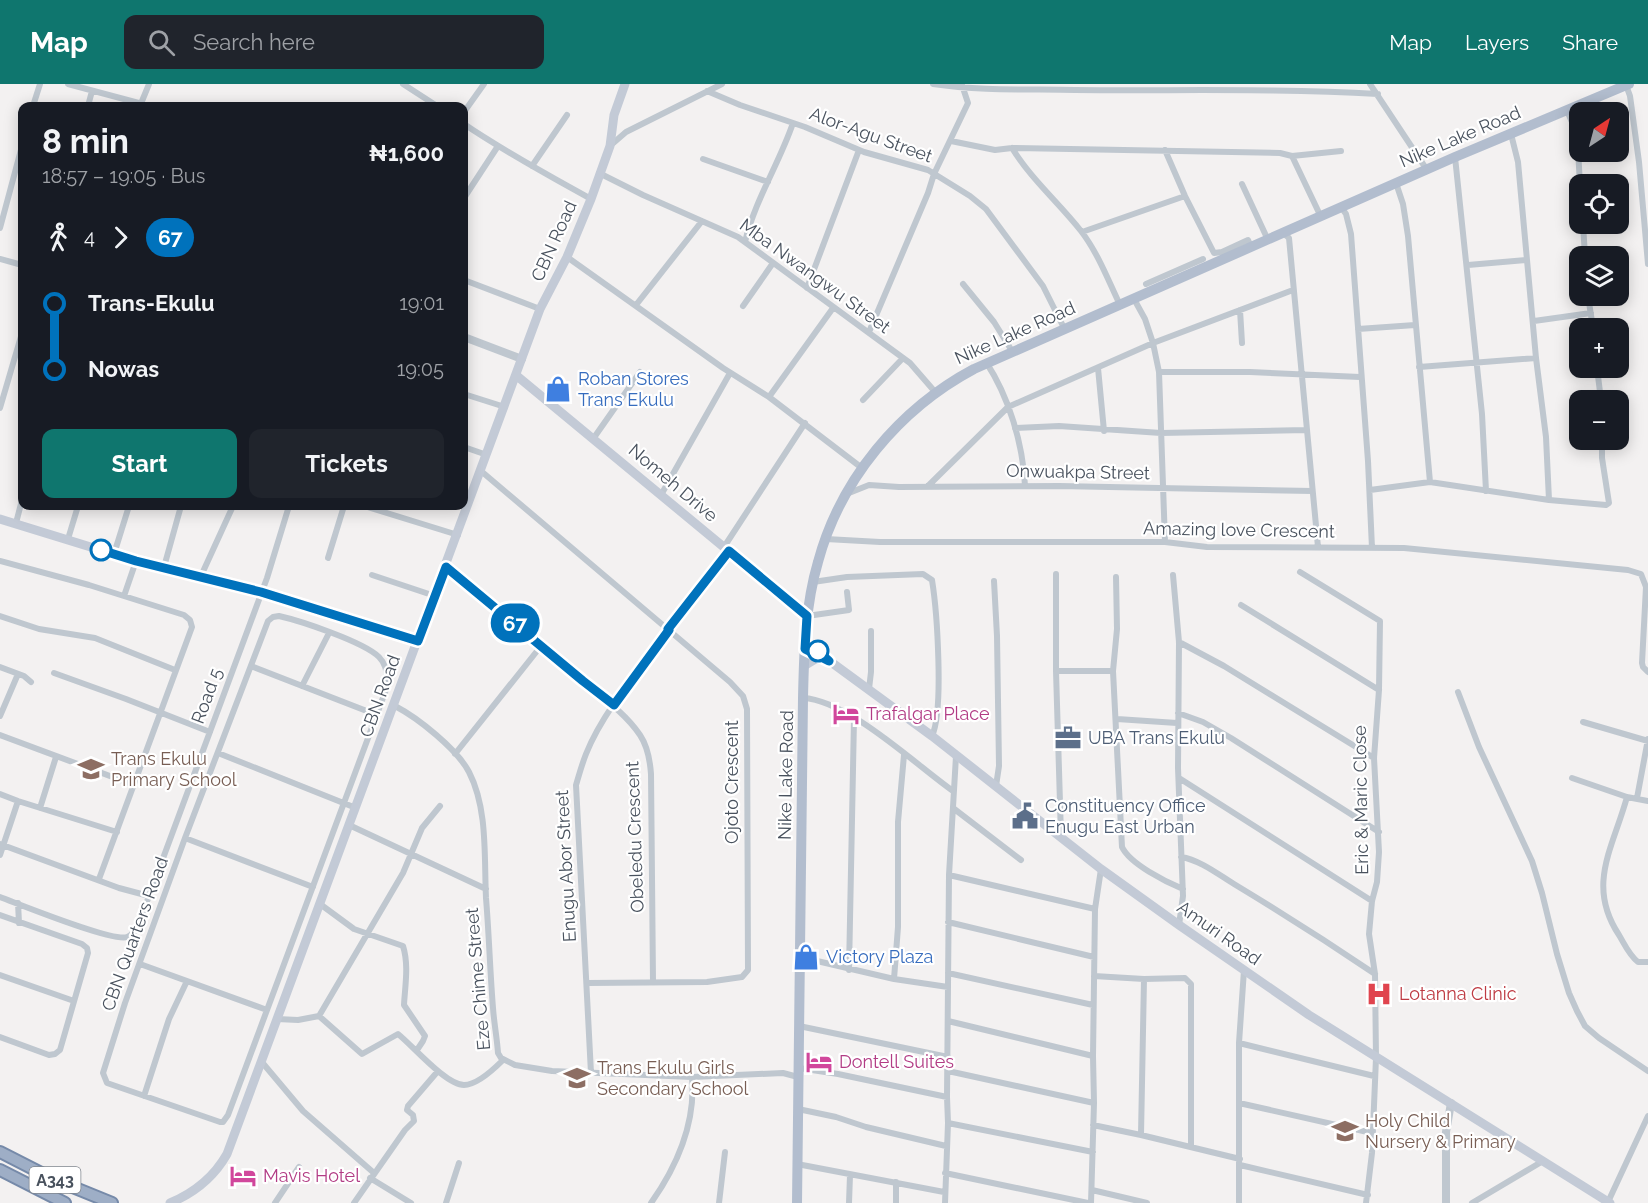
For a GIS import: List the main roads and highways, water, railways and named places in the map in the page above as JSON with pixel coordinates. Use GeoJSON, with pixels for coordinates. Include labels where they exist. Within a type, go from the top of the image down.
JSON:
{"type":"FeatureCollection","features":[{"type":"Feature","properties":{"kind":"highway","name":"A343"},"geometry":{"type":"LineString","coordinates":[[0,1152],[53,1179],[112,1203]]}},
{"type":"Feature","properties":{"kind":"highway","name":"A343"},"geometry":{"type":"LineString","coordinates":[[4,1173],[65,1203]]}},
{"type":"Feature","properties":{"kind":"main road","name":"CBN Road"},"geometry":{"type":"LineString","coordinates":[[468,508],[540,309],[567,257],[591,199],[610,146],[614,115],[625,84]]}},
{"type":"Feature","properties":{"kind":"main road","name":"Nike Lake Road"},"geometry":{"type":"LineString","coordinates":[[797,1203],[803,698],[807,620],[813,582],[825,539],[845,494],[862,468],[894,429],[915,409],[956,378],[1012,351],[1134,299],[1203,264],[1268,240],[1566,109],[1627,85]]}},
{"type":"Feature","properties":{"kind":"main road","name":"Nomeh Drive"},"geometry":{"type":"LineString","coordinates":[[517,376],[726,549],[807,620]]}},
{"type":"Feature","properties":{"kind":"main road","name":"CBN Road"},"geometry":{"type":"LineString","coordinates":[[170,1203],[189,1194],[214,1174],[222,1164],[467,510]]}},
{"type":"Feature","properties":{"kind":"main road"},"geometry":{"type":"LineString","coordinates":[[0,519],[136,561],[201,576],[241,589],[261,592],[418,641]]}},
{"type":"Feature","properties":{"kind":"main road"},"geometry":{"type":"LineString","coordinates":[[804,666],[818,653],[807,620]]}},
{"type":"Feature","properties":{"kind":"main road","name":"Amuri Road"},"geometry":{"type":"LineString","coordinates":[[805,646],[869,689],[1101,869],[1179,925],[1244,970],[1609,1203]]}},
{"type":"Feature","properties":{"kind":"main road"},"geometry":{"type":"LineString","coordinates":[[182,1203],[189,1194]]}},
{"type":"Feature","properties":{"kind":"place","name":"Roban Stores Trans Ekulu"},"geometry":{"type":"Point","coordinates":[558,389]}},
{"type":"Feature","properties":{"kind":"place","name":"Trafalgar Place"},"geometry":{"type":"Point","coordinates":[846,714]}},
{"type":"Feature","properties":{"kind":"place","name":"UBA Trans Ekulu"},"geometry":{"type":"Point","coordinates":[1068,738]}},
{"type":"Feature","properties":{"kind":"place","name":"Trans Ekulu Primary School"},"geometry":{"type":"Point","coordinates":[91,769]}},
{"type":"Feature","properties":{"kind":"place","name":"Constituency Office Enugu East Urban"},"geometry":{"type":"Point","coordinates":[1025,816]}},
{"type":"Feature","properties":{"kind":"place","name":"Victory Plaza"},"geometry":{"type":"Point","coordinates":[806,957]}},
{"type":"Feature","properties":{"kind":"place","name":"Lotanna Clinic"},"geometry":{"type":"Point","coordinates":[1379,994]}},
{"type":"Feature","properties":{"kind":"place","name":"Dontell Suites"},"geometry":{"type":"Point","coordinates":[819,1062]}},
{"type":"Feature","properties":{"kind":"place","name":"Trans Ekulu Girls Secondary School"},"geometry":{"type":"Point","coordinates":[577,1078]}},
{"type":"Feature","properties":{"kind":"place","name":"Holy Child Nursery & Primary"},"geometry":{"type":"Point","coordinates":[1345,1131]}},
{"type":"Feature","properties":{"kind":"place","name":"Mavis Hotel"},"geometry":{"type":"Point","coordinates":[243,1176]}}]}
